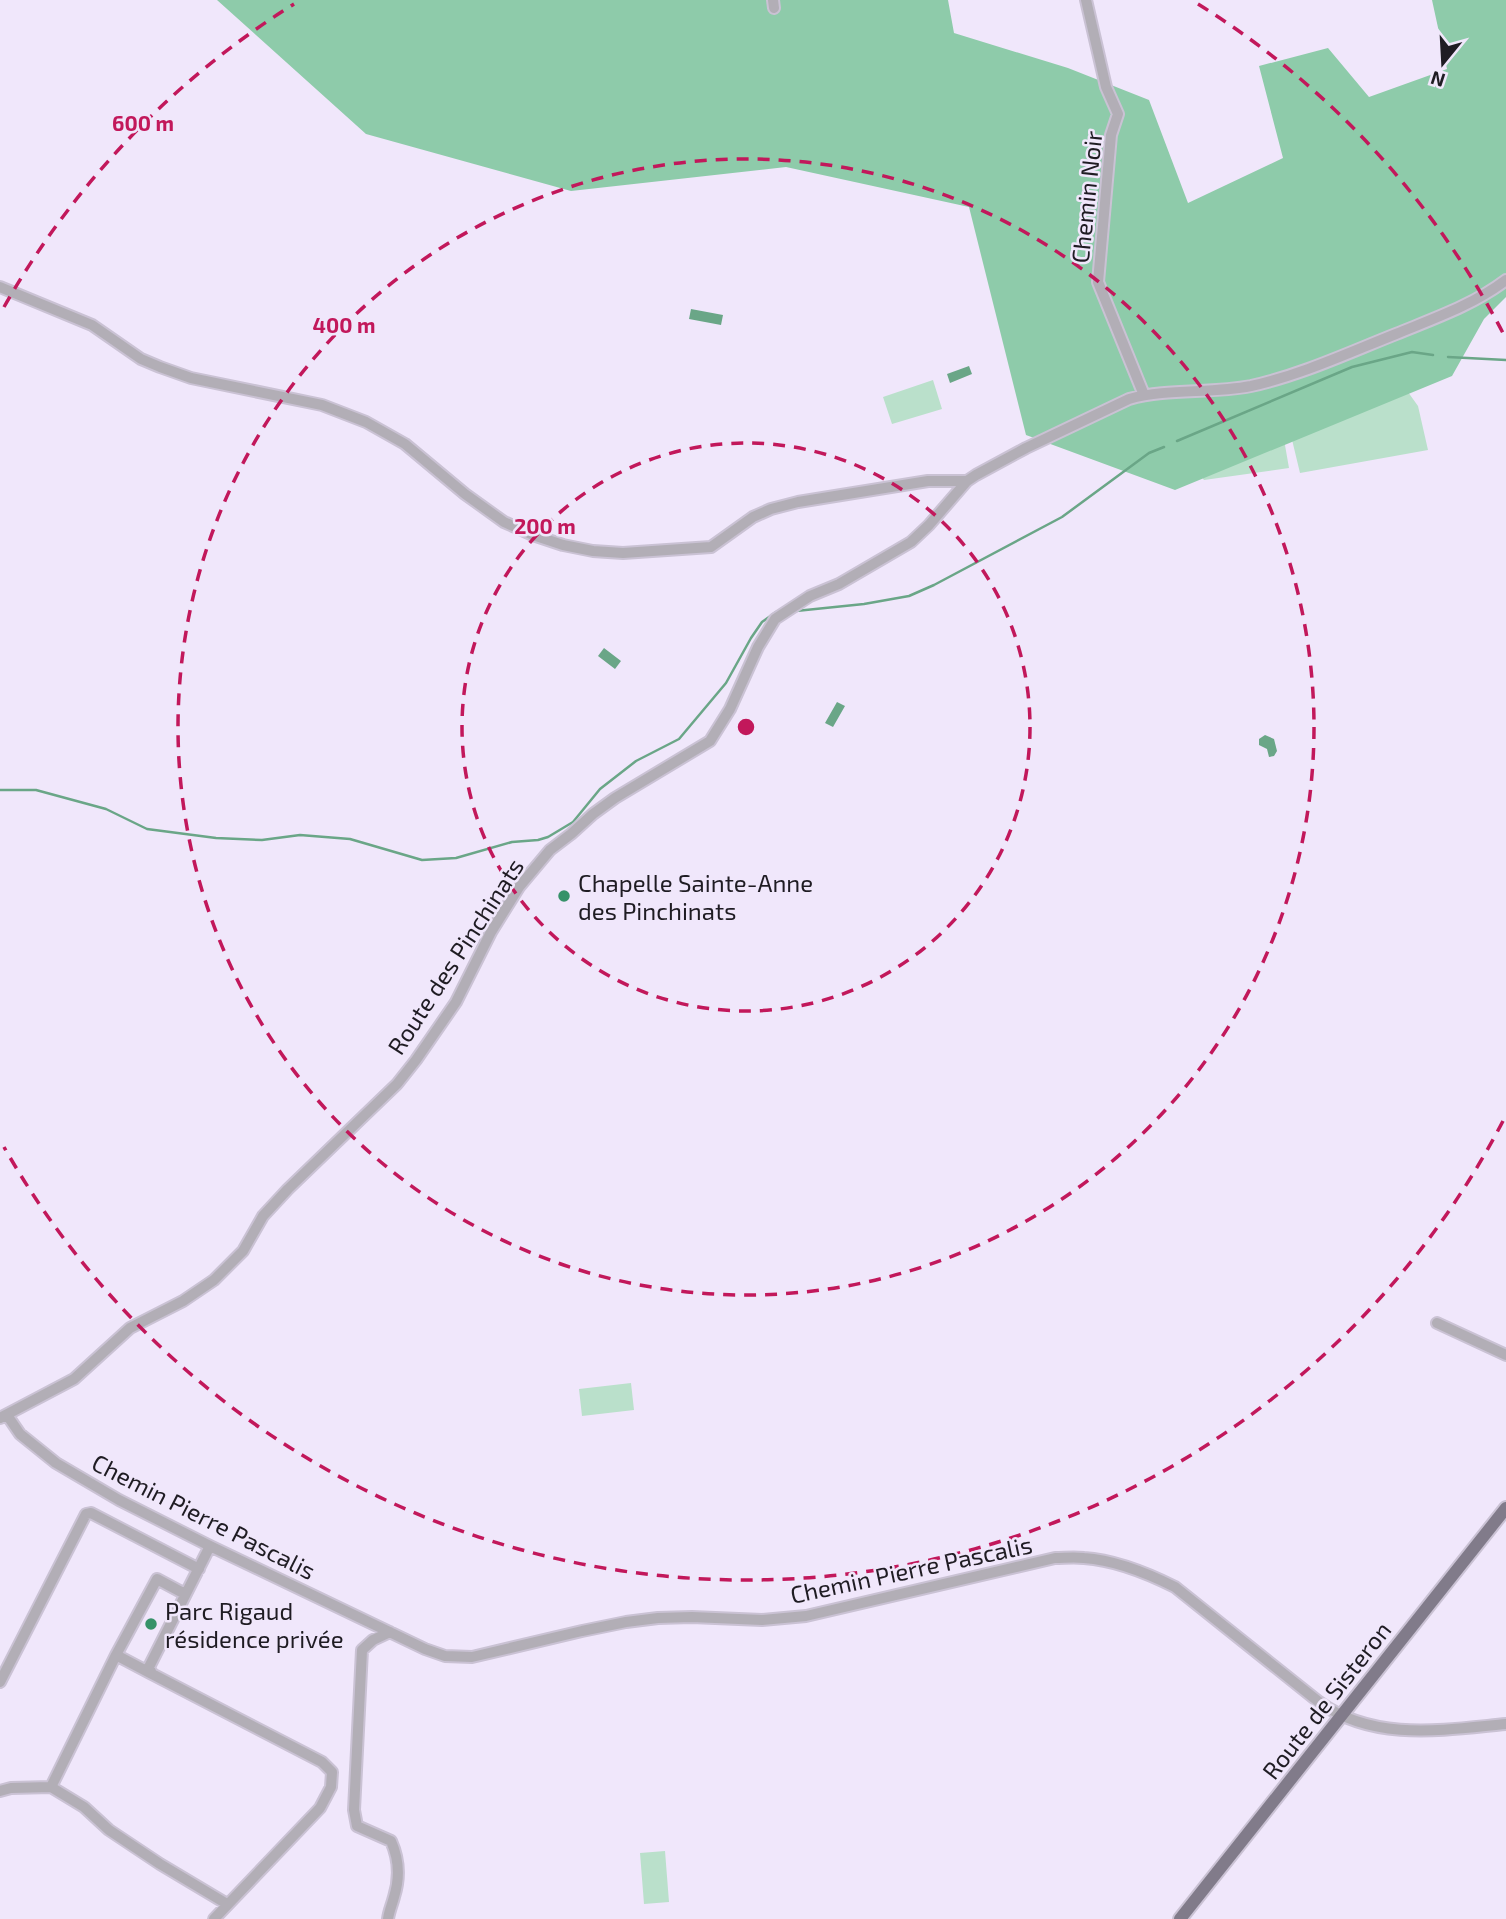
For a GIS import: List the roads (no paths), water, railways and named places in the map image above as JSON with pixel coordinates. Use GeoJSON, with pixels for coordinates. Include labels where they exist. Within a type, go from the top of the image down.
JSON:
{"type":"FeatureCollection","features":[{"type":"Feature","properties":{"kind":"main road","name":"Route de Sisteron"},"geometry":{"type":"LineString","coordinates":[[1180,1919],[1506,1508]]}},
{"type":"Feature","properties":{"kind":"street","name":"Chemin Noir"},"geometry":{"type":"LineString","coordinates":[[1086,0],[1106,87],[1118,114],[1111,135],[1098,282],[1144,395]]}},
{"type":"Feature","properties":{"kind":"street","name":"Route des Pinchinats"},"geometry":{"type":"LineString","coordinates":[[3,1416],[74,1379],[130,1328],[183,1301],[214,1280],[243,1251],[263,1216],[397,1084],[416,1060],[456,1002],[491,932],[519,887],[550,850],[615,798],[709,741],[730,709],[758,647],[775,619],[810,596],[839,584],[911,542],[967,481],[1129,399],[1144,395],[1222,391],[1314,368],[1444,315],[1486,295],[1506,280]]}},
{"type":"Feature","properties":{"kind":"street"},"geometry":{"type":"LineString","coordinates":[[0,287],[92,325],[141,359],[160,367],[191,377],[323,405],[366,422],[418,453],[465,494],[504,522],[563,545],[623,553],[711,547],[752,517],[798,502],[928,481],[967,481]]}},
{"type":"Feature","properties":{"kind":"street"},"geometry":{"type":"LineString","coordinates":[[1437,1324],[1506,1355]]}},
{"type":"Feature","properties":{"kind":"street","name":"Chemin Pierre Pascalis"},"geometry":{"type":"LineString","coordinates":[[3,1416],[55,1463],[119,1500],[209,1546],[425,1649],[445,1656],[472,1657],[647,1619],[692,1617],[732,1620],[806,1616],[1055,1558],[1085,1558],[1152,1576],[1175,1587],[1319,1702],[1341,1716],[1400,1731],[1451,1730],[1506,1724]]}},
{"type":"Feature","properties":{"kind":"street"},"geometry":{"type":"LineString","coordinates":[[0,1682],[86,1514],[91,1513],[199,1569]]}},
{"type":"Feature","properties":{"kind":"street"},"geometry":{"type":"LineString","coordinates":[[152,1674],[149,1667],[209,1546]]}},
{"type":"Feature","properties":{"kind":"street"},"geometry":{"type":"LineString","coordinates":[[51,1787],[157,1579],[185,1594]]}},
{"type":"Feature","properties":{"kind":"street"},"geometry":{"type":"LineString","coordinates":[[388,1919],[398,1874],[397,1856],[391,1841],[357,1826],[354,1810],[362,1650],[373,1640],[390,1632]]}},
{"type":"Feature","properties":{"kind":"street"},"geometry":{"type":"LineString","coordinates":[[116,1655],[322,1762],[332,1772],[331,1787],[320,1808],[214,1919]]}},
{"type":"Feature","properties":{"kind":"street"},"geometry":{"type":"LineString","coordinates":[[0,1791],[11,1788],[51,1787],[85,1807],[109,1830],[160,1864],[227,1904]]}},
{"type":"Feature","properties":{"kind":"waterway"},"geometry":{"type":"LineString","coordinates":[[1177,441],[1352,367],[1412,352],[1433,355]]}},
{"type":"Feature","properties":{"kind":"waterway"},"geometry":{"type":"LineString","coordinates":[[1448,357],[1506,360]]}},
{"type":"Feature","properties":{"kind":"waterway"},"geometry":{"type":"LineString","coordinates":[[796,611],[909,596],[934,585],[1062,517],[1149,453],[1164,447]]}},
{"type":"Feature","properties":{"kind":"waterway"},"geometry":{"type":"LineString","coordinates":[[0,790],[36,790],[106,809],[147,829],[216,838],[262,840],[300,835],[350,839],[422,860],[456,858],[512,842],[538,840],[573,822],[600,789],[636,761],[679,739],[726,683],[762,622],[776,612]]}},
{"type":"Feature","properties":{"kind":"place","name":"Chapelle Sainte-Anne des Pinchinats"},"geometry":{"type":"Point","coordinates":[564,896]}},
{"type":"Feature","properties":{"kind":"place","name":"Parc Rigaud résidence privée"},"geometry":{"type":"Point","coordinates":[151,1624]}}]}
